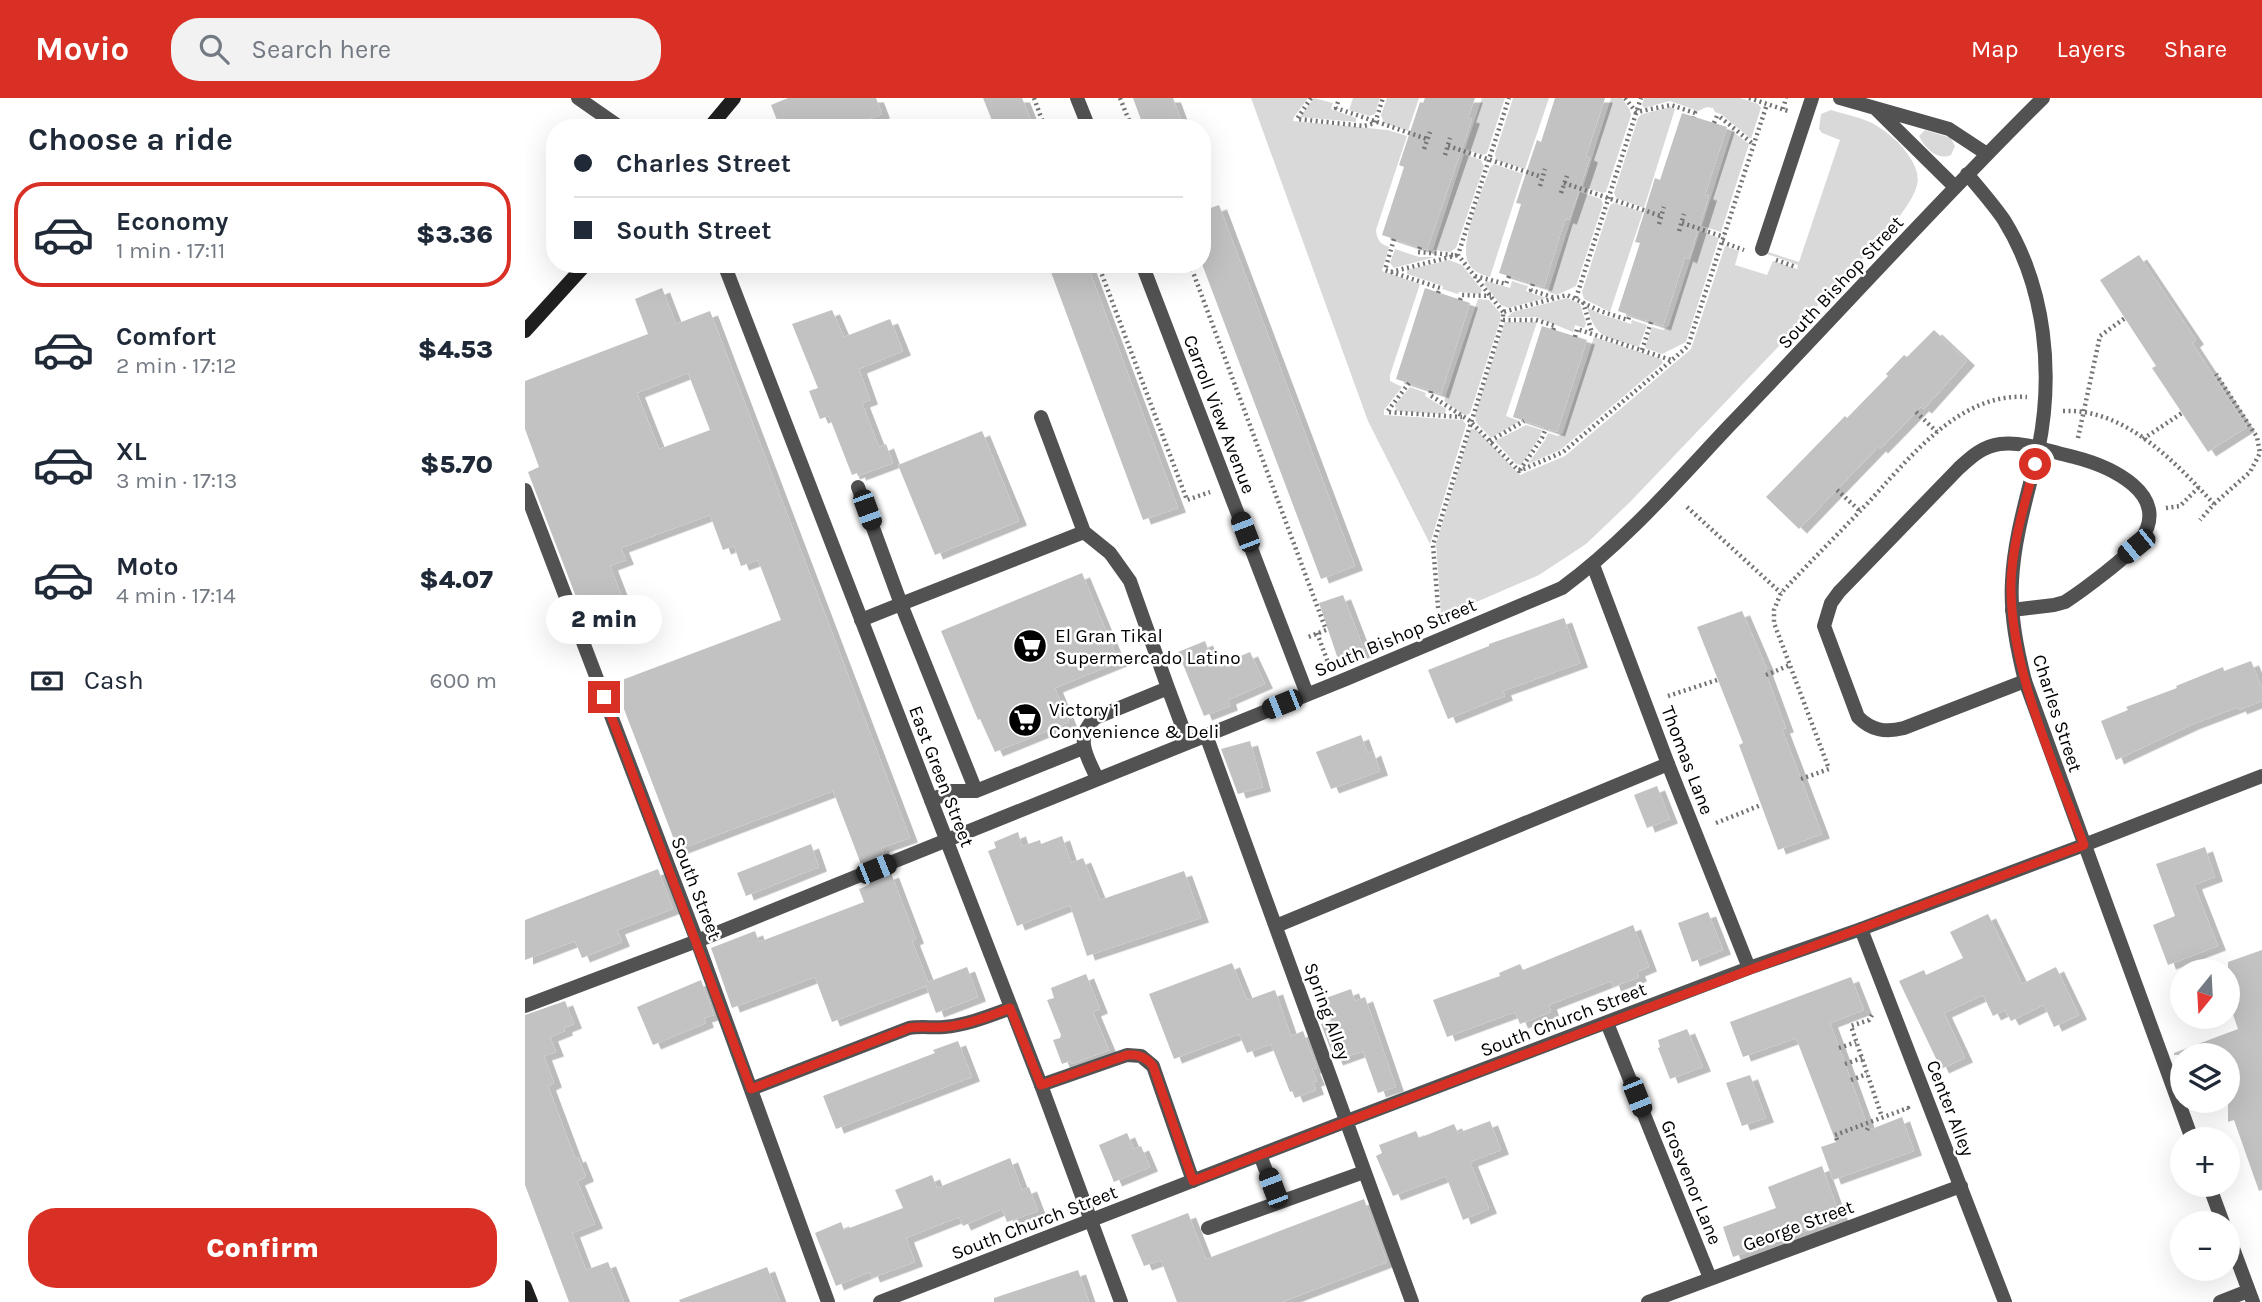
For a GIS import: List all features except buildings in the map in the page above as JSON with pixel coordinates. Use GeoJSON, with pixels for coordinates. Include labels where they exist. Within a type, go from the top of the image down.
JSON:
{"type":"FeatureCollection","features":[{"type":"Feature","properties":{"kind":"main road"},"geometry":{"type":"LineString","coordinates":[[716,119],[734,98]]}},
{"type":"Feature","properties":{"kind":"main road"},"geometry":{"type":"LineString","coordinates":[[525,331],[578,273]]}},
{"type":"Feature","properties":{"kind":"main road"},"geometry":{"type":"LineString","coordinates":[[525,1287],[531,1302]]}},
{"type":"Feature","properties":{"kind":"street"},"geometry":{"type":"LineString","coordinates":[[578,98],[608,119]]}},
{"type":"Feature","properties":{"kind":"street"},"geometry":{"type":"LineString","coordinates":[[1077,98],[1085,119]]}},
{"type":"Feature","properties":{"kind":"street"},"geometry":{"type":"LineString","coordinates":[[1762,249],[1812,98]]}},
{"type":"Feature","properties":{"kind":"street"},"geometry":{"type":"LineString","coordinates":[[1840,98],[1949,129],[1987,154]]}},
{"type":"Feature","properties":{"kind":"street","name":"South Bishop Street"},"geometry":{"type":"LineString","coordinates":[[525,1006],[697,941],[1562,588],[1593,565],[2043,98]]}},
{"type":"Feature","properties":{"kind":"street"},"geometry":{"type":"LineString","coordinates":[[1874,107],[1955,187]]}},
{"type":"Feature","properties":{"kind":"street","name":"Charles Street"},"geometry":{"type":"LineString","coordinates":[[1967,174],[2003,219],[2020,251],[2042,324],[2045,404],[2011,583],[2012,610],[2025,681],[2188,1127]]}},
{"type":"Feature","properties":{"kind":"street","name":"East Green Street"},"geometry":{"type":"LineString","coordinates":[[727,273],[1041,1085],[1121,1302]]}},
{"type":"Feature","properties":{"kind":"street","name":"Carroll View Avenue"},"geometry":{"type":"LineString","coordinates":[[1145,273],[1307,694]]}},
{"type":"Feature","properties":{"kind":"street"},"geometry":{"type":"LineString","coordinates":[[1041,417],[1084,532],[1110,554],[1129,581],[1188,742]]}},
{"type":"Feature","properties":{"kind":"street"},"geometry":{"type":"LineString","coordinates":[[2012,610],[2054,606],[2076,595],[2136,546],[2145,532],[2148,511],[2138,488],[2118,473],[2080,459],[2038,449],[1999,444],[1988,447],[1972,456],[1839,592],[1831,603],[1824,626],[1858,717],[1877,729],[1885,731],[1903,727],[2025,681]]}},
{"type":"Feature","properties":{"kind":"street"},"geometry":{"type":"LineString","coordinates":[[858,487],[901,604],[976,791]]}},
{"type":"Feature","properties":{"kind":"street","name":"South Street"},"geometry":{"type":"LineString","coordinates":[[525,489],[697,941],[828,1302]]}},
{"type":"Feature","properties":{"kind":"street"},"geometry":{"type":"LineString","coordinates":[[861,620],[1084,532]]}},
{"type":"Feature","properties":{"kind":"street","name":"Thomas Lane"},"geometry":{"type":"LineString","coordinates":[[1593,565],[1749,968]]}},
{"type":"Feature","properties":{"kind":"street"},"geometry":{"type":"LineString","coordinates":[[1097,778],[1083,748],[1085,730],[1095,718],[1168,688]]}},
{"type":"Feature","properties":{"kind":"street","name":"Spring Alley"},"geometry":{"type":"LineString","coordinates":[[1206,734],[1412,1302]]}},
{"type":"Feature","properties":{"kind":"street"},"geometry":{"type":"LineString","coordinates":[[931,800],[952,791],[976,791],[1083,748]]}},
{"type":"Feature","properties":{"kind":"street"},"geometry":{"type":"LineString","coordinates":[[1276,926],[1668,764]]}},
{"type":"Feature","properties":{"kind":"street","name":"South Church Street"},"geometry":{"type":"LineString","coordinates":[[880,1302],[1347,1121],[2262,776]]}},
{"type":"Feature","properties":{"kind":"street","name":"Center Alley"},"geometry":{"type":"LineString","coordinates":[[1861,929],[2005,1302]]}},
{"type":"Feature","properties":{"kind":"street"},"geometry":{"type":"LineString","coordinates":[[751,1089],[909,1028],[945,1027],[983,1019],[1010,1008]]}},
{"type":"Feature","properties":{"kind":"street","name":"Grosvenor Lane"},"geometry":{"type":"LineString","coordinates":[[1607,1023],[1710,1278]]}},
{"type":"Feature","properties":{"kind":"street"},"geometry":{"type":"LineString","coordinates":[[1041,1085],[1127,1055],[1141,1056],[1149,1060],[1193,1181]]}},
{"type":"Feature","properties":{"kind":"street"},"geometry":{"type":"LineString","coordinates":[[1260,1155],[1278,1202]]}},
{"type":"Feature","properties":{"kind":"street"},"geometry":{"type":"LineString","coordinates":[[1208,1227],[1364,1172]]}},
{"type":"Feature","properties":{"kind":"street","name":"George Street"},"geometry":{"type":"LineString","coordinates":[[1648,1302],[1961,1186]]}},
{"type":"Feature","properties":{"kind":"street"},"geometry":{"type":"LineString","coordinates":[[2220,1302],[2250,1296],[2240,1268]]}},
{"type":"Feature","properties":{"kind":"path"},"geometry":{"type":"LineString","coordinates":[[1034,98],[1042,119]]}},
{"type":"Feature","properties":{"kind":"path"},"geometry":{"type":"LineString","coordinates":[[1120,98],[1128,119]]}},
{"type":"Feature","properties":{"kind":"path"},"geometry":{"type":"LineString","coordinates":[[1311,98],[1297,119],[1364,126],[1375,122]]}},
{"type":"Feature","properties":{"kind":"path"},"geometry":{"type":"LineString","coordinates":[[1375,122],[1383,98]]}},
{"type":"Feature","properties":{"kind":"path"},"geometry":{"type":"LineString","coordinates":[[1458,255],[1509,98]]}},
{"type":"Feature","properties":{"kind":"path"},"geometry":{"type":"LineString","coordinates":[[1625,98],[1636,112]]}},
{"type":"Feature","properties":{"kind":"path"},"geometry":{"type":"LineString","coordinates":[[1576,298],[1641,98]]}},
{"type":"Feature","properties":{"kind":"path"},"geometry":{"type":"LineString","coordinates":[[1749,98],[1796,113]]}},
{"type":"Feature","properties":{"kind":"path"},"geometry":{"type":"LineString","coordinates":[[1783,109],[1786,98]]}},
{"type":"Feature","properties":{"kind":"path"},"geometry":{"type":"LineString","coordinates":[[1338,102],[1336,108],[1427,139]]}},
{"type":"Feature","properties":{"kind":"path"},"geometry":{"type":"LineString","coordinates":[[1636,112],[1671,104],[1695,113],[1694,117]]}},
{"type":"Feature","properties":{"kind":"path"},"geometry":{"type":"LineString","coordinates":[[1520,471],[1563,452],[1688,346],[1767,104]]}},
{"type":"Feature","properties":{"kind":"path"},"geometry":{"type":"LineString","coordinates":[[1714,123],[1717,116],[1720,117],[1753,144]]}},
{"type":"Feature","properties":{"kind":"path"},"geometry":{"type":"LineString","coordinates":[[1425,149],[1430,132]]}},
{"type":"Feature","properties":{"kind":"path"},"geometry":{"type":"LineString","coordinates":[[1445,155],[1450,138]]}},
{"type":"Feature","properties":{"kind":"path"},"geometry":{"type":"LineString","coordinates":[[1448,146],[1542,177]]}},
{"type":"Feature","properties":{"kind":"path"},"geometry":{"type":"LineString","coordinates":[[1540,186],[1545,169]]}},
{"type":"Feature","properties":{"kind":"path"},"geometry":{"type":"LineString","coordinates":[[1561,192],[1567,176]]}},
{"type":"Feature","properties":{"kind":"path"},"geometry":{"type":"LineString","coordinates":[[1564,183],[1661,216]]}},
{"type":"Feature","properties":{"kind":"path"},"geometry":{"type":"LineString","coordinates":[[1659,224],[1664,207]]}},
{"type":"Feature","properties":{"kind":"path"},"geometry":{"type":"LineString","coordinates":[[1679,231],[1684,214]]}},
{"type":"Feature","properties":{"kind":"path"},"geometry":{"type":"LineString","coordinates":[[1682,223],[1724,237]]}},
{"type":"Feature","properties":{"kind":"path"},"geometry":{"type":"LineString","coordinates":[[1394,239],[1385,270],[1440,288],[1438,293]]}},
{"type":"Feature","properties":{"kind":"path"},"geometry":{"type":"LineString","coordinates":[[1419,247],[1418,252],[1458,255],[1503,312],[1503,320],[1433,545],[1439,619]]}},
{"type":"Feature","properties":{"kind":"path"},"geometry":{"type":"LineString","coordinates":[[1391,272],[1458,255]]}},
{"type":"Feature","properties":{"kind":"path"},"geometry":{"type":"LineString","coordinates":[[1101,273],[1187,500],[1214,491]]}},
{"type":"Feature","properties":{"kind":"path"},"geometry":{"type":"LineString","coordinates":[[1193,273],[1326,630],[1301,639]]}},
{"type":"Feature","properties":{"kind":"path"},"geometry":{"type":"LineString","coordinates":[[1475,276],[1506,284],[1509,276]]}},
{"type":"Feature","properties":{"kind":"path"},"geometry":{"type":"LineString","coordinates":[[1533,284],[1531,290],[1555,298]]}},
{"type":"Feature","properties":{"kind":"path"},"geometry":{"type":"LineString","coordinates":[[1460,300],[1462,295],[1490,296]]}},
{"type":"Feature","properties":{"kind":"path"},"geometry":{"type":"LineString","coordinates":[[1503,312],[1567,295],[1600,311],[1628,320],[1630,315]]}},
{"type":"Feature","properties":{"kind":"path"},"geometry":{"type":"LineString","coordinates":[[1582,302],[1592,334]]}},
{"type":"Feature","properties":{"kind":"path"},"geometry":{"type":"LineString","coordinates":[[2085,443],[2077,441],[2100,336],[2125,318]]}},
{"type":"Feature","properties":{"kind":"path"},"geometry":{"type":"LineString","coordinates":[[1503,320],[1536,320],[1555,326],[1553,330]]}},
{"type":"Feature","properties":{"kind":"path"},"geometry":{"type":"LineString","coordinates":[[1642,350],[1650,322]]}},
{"type":"Feature","properties":{"kind":"path"},"geometry":{"type":"LineString","coordinates":[[1575,337],[1577,329],[1672,360]]}},
{"type":"Feature","properties":{"kind":"path"},"geometry":{"type":"LineString","coordinates":[[2200,520],[2250,472],[2260,453],[2257,437],[2216,374]]}},
{"type":"Feature","properties":{"kind":"path"},"geometry":{"type":"LineString","coordinates":[[1409,383],[1387,412],[1464,417]]}},
{"type":"Feature","properties":{"kind":"path"},"geometry":{"type":"LineString","coordinates":[[1431,391],[1430,395],[1470,421],[1520,471]]}},
{"type":"Feature","properties":{"kind":"path"},"geometry":{"type":"LineString","coordinates":[[2063,411],[2084,412],[2110,421],[2143,439],[2170,458],[2214,504]]}},
{"type":"Feature","properties":{"kind":"path"},"geometry":{"type":"LineString","coordinates":[[1916,412],[1937,432]]}},
{"type":"Feature","properties":{"kind":"path"},"geometry":{"type":"LineString","coordinates":[[2143,439],[2182,413]]}},
{"type":"Feature","properties":{"kind":"path"},"geometry":{"type":"LineString","coordinates":[[1490,441],[1524,421]]}},
{"type":"Feature","properties":{"kind":"path"},"geometry":{"type":"LineString","coordinates":[[1520,471],[1546,428]]}},
{"type":"Feature","properties":{"kind":"path"},"geometry":{"type":"LineString","coordinates":[[2148,511],[2180,506],[2199,487]]}},
{"type":"Feature","properties":{"kind":"path"},"geometry":{"type":"LineString","coordinates":[[1837,490],[1860,511]]}},
{"type":"Feature","properties":{"kind":"path"},"geometry":{"type":"LineString","coordinates":[[1687,507],[1781,593]]}},
{"type":"Feature","properties":{"kind":"path"},"geometry":{"type":"LineString","coordinates":[[1317,633],[1332,673]]}},
{"type":"Feature","properties":{"kind":"path"},"geometry":{"type":"LineString","coordinates":[[1766,675],[1790,665]]}},
{"type":"Feature","properties":{"kind":"path"},"geometry":{"type":"LineString","coordinates":[[1668,696],[1717,680]]}},
{"type":"Feature","properties":{"kind":"path"},"geometry":{"type":"LineString","coordinates":[[1716,823],[1761,805]]}},
{"type":"Feature","properties":{"kind":"path"},"geometry":{"type":"LineString","coordinates":[[1872,1013],[1869,1020],[1850,1026],[1888,1123]]}},
{"type":"Feature","properties":{"kind":"path"},"geometry":{"type":"LineString","coordinates":[[1839,1048],[1856,1042]]}},
{"type":"Feature","properties":{"kind":"path"},"geometry":{"type":"LineString","coordinates":[[1845,1064],[1862,1058]]}},
{"type":"Feature","properties":{"kind":"path"},"geometry":{"type":"LineString","coordinates":[[1851,1080],[1867,1074]]}},
{"type":"Feature","properties":{"kind":"path"},"geometry":{"type":"LineString","coordinates":[[1837,1141],[1835,1135],[1868,1127],[1884,1117],[1909,1108],[1913,1120]]}},
{"type":"Feature","properties":{"kind":"shaded area"},"geometry":{"type":"Polygon","coordinates":[[[1251,98],[1308,98],[1293,121],[1388,130],[1407,136],[1376,230],[1379,241],[1389,247],[1382,271],[1420,284],[1390,375],[1390,381],[1402,387],[1384,410],[1384,415],[1463,420],[1466,425],[1430,544],[1368,421],[1251,98]]]}},
{"type":"Feature","properties":{"kind":"shaded area"},"geometry":{"type":"Polygon","coordinates":[[[1314,98],[1333,103],[1331,109],[1356,118],[1356,122],[1300,117],[1314,98]]]}},
{"type":"Feature","properties":{"kind":"shaded area"},"geometry":{"type":"Polygon","coordinates":[[[1353,98],[1380,98],[1375,114],[1369,116],[1349,110],[1353,98]]]}},
{"type":"Feature","properties":{"kind":"shaded area"},"geometry":{"type":"Polygon","coordinates":[[[1387,98],[1419,98],[1408,131],[1384,123],[1381,115],[1387,98]]]}},
{"type":"Feature","properties":{"kind":"shaded area"},"geometry":{"type":"Polygon","coordinates":[[[1482,98],[1505,98],[1487,153],[1483,155],[1465,149],[1482,98]]]}},
{"type":"Feature","properties":{"kind":"shaded area"},"geometry":{"type":"Polygon","coordinates":[[[1513,98],[1549,98],[1525,169],[1496,160],[1495,154],[1513,98]]]}},
{"type":"Feature","properties":{"kind":"shaded area"},"geometry":{"type":"Polygon","coordinates":[[[1611,98],[1622,98],[1631,115],[1606,192],[1603,193],[1583,187],[1611,98]]]}},
{"type":"Feature","properties":{"kind":"shaded area"},"geometry":{"type":"Polygon","coordinates":[[[1644,98],[1740,98],[1758,104],[1761,108],[1751,139],[1713,108],[1707,107],[1698,111],[1670,101],[1644,108],[1644,98]]]}},
{"type":"Feature","properties":{"kind":"shaded area"},"geometry":{"type":"Polygon","coordinates":[[[1670,107],[1675,109],[1644,208],[1616,198],[1614,193],[1638,118],[1642,114],[1670,107]]]}},
{"type":"Feature","properties":{"kind":"shaded area"},"geometry":{"type":"Polygon","coordinates":[[[1831,110],[1862,119],[1880,128],[1904,149],[1915,167],[1918,176],[1915,191],[1889,231],[1630,502],[1586,544],[1539,575],[1444,616],[1441,614],[1436,544],[1471,429],[1476,429],[1520,475],[1565,456],[1691,349],[1725,246],[1739,251],[1735,265],[1767,275],[1773,261],[1797,269],[1798,265],[1767,254],[1768,252],[1799,262],[1840,140],[1822,133],[1819,129],[1821,114],[1831,110]]]}},
{"type":"Feature","properties":{"kind":"shaded area"},"geometry":{"type":"Polygon","coordinates":[[[1925,130],[1951,138],[1955,146],[1951,155],[1936,155],[1928,149],[1919,136],[1925,130]]]}},
{"type":"Feature","properties":{"kind":"shaded area"},"geometry":{"type":"Polygon","coordinates":[[[1732,131],[1749,144],[1721,232],[1702,226],[1732,131]]]}},
{"type":"Feature","properties":{"kind":"shaded area"},"geometry":{"type":"Polygon","coordinates":[[[1464,154],[1481,160],[1484,166],[1456,248],[1450,252],[1433,250],[1464,154]]]}},
{"type":"Feature","properties":{"kind":"shaded area"},"geometry":{"type":"Polygon","coordinates":[[[1494,164],[1523,174],[1490,277],[1472,268],[1466,253],[1473,216],[1490,168],[1494,164]]]}},
{"type":"Feature","properties":{"kind":"shaded area"},"geometry":{"type":"Polygon","coordinates":[[[1580,192],[1601,199],[1603,204],[1576,286],[1557,295],[1548,292],[1580,192]]]}},
{"type":"Feature","properties":{"kind":"shaded area"},"geometry":{"type":"Polygon","coordinates":[[[1614,203],[1643,212],[1610,312],[1584,299],[1582,292],[1610,205],[1614,203]]]}},
{"type":"Feature","properties":{"kind":"shaded area"},"geometry":{"type":"Polygon","coordinates":[[[1700,231],[1719,238],[1686,342],[1662,354],[1645,348],[1652,327],[1663,330],[1669,326],[1700,231]]]}},
{"type":"Feature","properties":{"kind":"shaded area"},"geometry":{"type":"Polygon","coordinates":[[[1395,249],[1419,257],[1435,257],[1394,268],[1390,263],[1395,249]]]}},
{"type":"Feature","properties":{"kind":"shaded area"},"geometry":{"type":"Polygon","coordinates":[[[1449,260],[1462,265],[1482,290],[1480,294],[1458,294],[1407,274],[1407,270],[1449,260]]]}},
{"type":"Feature","properties":{"kind":"shaded area"},"geometry":{"type":"Polygon","coordinates":[[[1486,281],[1510,288],[1512,281],[1528,286],[1526,291],[1546,298],[1508,308],[1501,305],[1484,284],[1486,281]]]}},
{"type":"Feature","properties":{"kind":"shaded area"},"geometry":{"type":"Polygon","coordinates":[[[1567,298],[1580,304],[1586,323],[1584,328],[1575,325],[1573,332],[1536,317],[1507,317],[1513,312],[1567,298]]]}},
{"type":"Feature","properties":{"kind":"shaded area"},"geometry":{"type":"Polygon","coordinates":[[[1478,299],[1489,300],[1500,313],[1500,321],[1470,413],[1466,416],[1444,401],[1478,299]]]}},
{"type":"Feature","properties":{"kind":"shaded area"},"geometry":{"type":"Polygon","coordinates":[[[1587,307],[1631,324],[1632,320],[1647,325],[1639,347],[1599,332],[1587,307]]]}},
{"type":"Feature","properties":{"kind":"shaded area"},"geometry":{"type":"Polygon","coordinates":[[[1505,322],[1537,322],[1506,416],[1520,421],[1491,438],[1476,422],[1475,415],[1505,322]]]}},
{"type":"Feature","properties":{"kind":"shaded area"},"geometry":{"type":"Polygon","coordinates":[[[1594,337],[1661,359],[1663,363],[1560,450],[1528,464],[1548,433],[1558,436],[1563,433],[1594,337]]]}},
{"type":"Feature","properties":{"kind":"shaded area"},"geometry":{"type":"Polygon","coordinates":[[[1410,387],[1426,393],[1425,396],[1446,409],[1445,414],[1396,411],[1395,405],[1410,387]]]}},
{"type":"Feature","properties":{"kind":"shaded area"},"geometry":{"type":"Polygon","coordinates":[[[1526,425],[1542,430],[1521,465],[1516,464],[1495,441],[1526,425]]]}},
{"type":"Feature","properties":{"kind":"place","name":"El Gran Tikal Supermercado Latino"},"geometry":{"type":"Point","coordinates":[1030,646]}},
{"type":"Feature","properties":{"kind":"place","name":"Victory 1 Convenience & Deli"},"geometry":{"type":"Point","coordinates":[1025,720]}},
{"type":"Feature","properties":{"kind":"route"},"geometry":{"type":"LineString","coordinates":[[604,697],[751,1089],[909,1028],[945,1027],[983,1019],[1010,1008],[1041,1085],[1127,1055],[1134,1054],[1149,1060],[1193,1181],[1749,968],[2084,845],[2025,681],[2012,610],[2011,583],[2017,542],[2035,464]]}}]}
